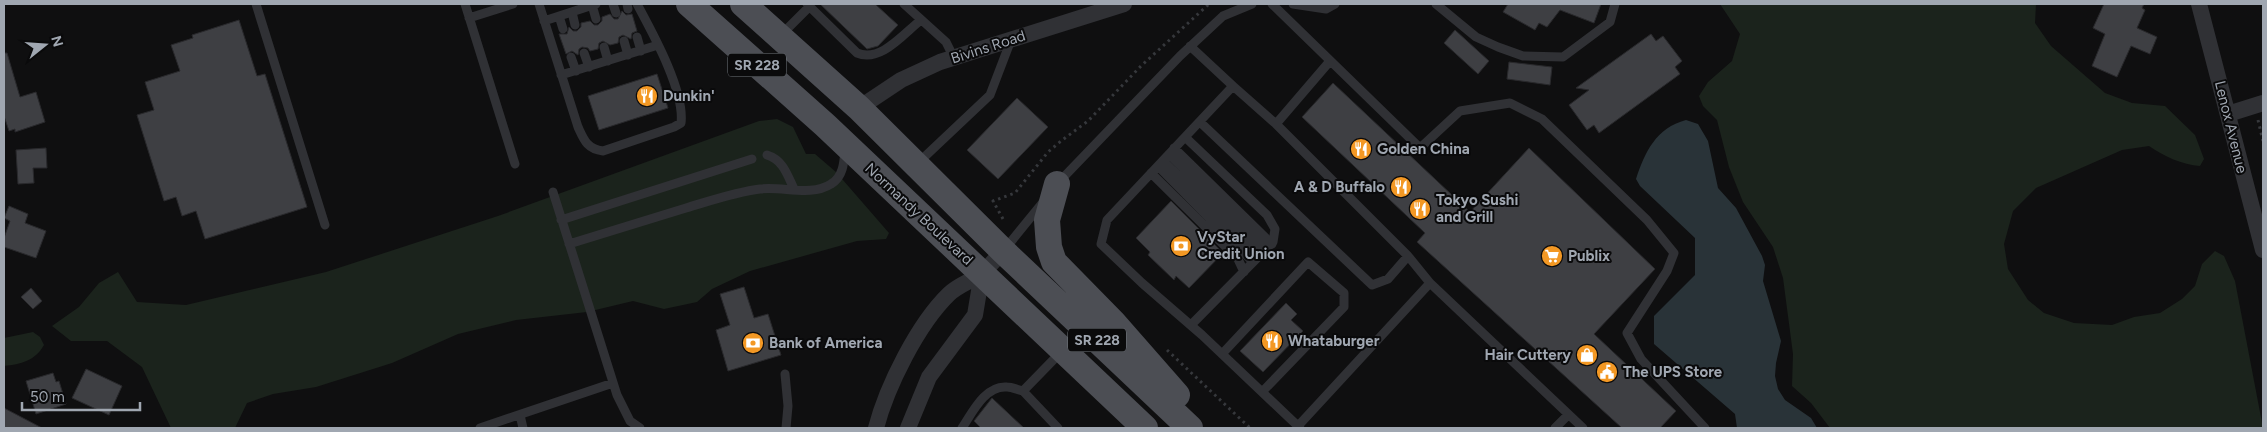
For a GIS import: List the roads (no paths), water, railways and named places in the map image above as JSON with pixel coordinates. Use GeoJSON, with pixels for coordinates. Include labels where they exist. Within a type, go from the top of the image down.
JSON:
{"type":"FeatureCollection","features":[{"type":"Feature","properties":{"kind":"main road","name":"Normandy Boulevard"},"geometry":{"type":"LineString","coordinates":[[689,4],[846,145],[1145,428]]}},
{"type":"Feature","properties":{"kind":"main road","name":"Normandy Boulevard"},"geometry":{"type":"LineString","coordinates":[[743,4],[859,108],[1003,251],[1190,428]]}},
{"type":"Feature","properties":{"kind":"main road"},"geometry":{"type":"LineString","coordinates":[[1057,184],[1047,220],[1049,247],[1054,262],[1114,322],[1179,397],[1195,428]]}},
{"type":"Feature","properties":{"kind":"street","name":"Bivins Road"},"geometry":{"type":"LineString","coordinates":[[859,108],[901,80],[954,58],[1124,4]]}},
{"type":"Feature","properties":{"kind":"street","name":"Lenox Avenue"},"geometry":{"type":"LineString","coordinates":[[2199,4],[2263,250]]}},
{"type":"Feature","properties":{"kind":"street"},"geometry":{"type":"LineString","coordinates":[[2228,114],[2263,103]]}},
{"type":"Feature","properties":{"kind":"street"},"geometry":{"type":"LineString","coordinates":[[876,428],[881,409],[904,358],[931,316],[950,292],[982,273],[1003,251]]}},
{"type":"Feature","properties":{"kind":"street"},"geometry":{"type":"LineString","coordinates":[[908,428],[929,377],[975,315],[982,273]]}},
{"type":"Feature","properties":{"kind":"lane"},"geometry":{"type":"LineString","coordinates":[[256,4],[325,225]]}},
{"type":"Feature","properties":{"kind":"lane"},"geometry":{"type":"LineString","coordinates":[[465,4],[515,164]]}},
{"type":"Feature","properties":{"kind":"lane"},"geometry":{"type":"LineString","coordinates":[[469,18],[513,4]]}},
{"type":"Feature","properties":{"kind":"lane"},"geometry":{"type":"LineString","coordinates":[[539,4],[578,128],[586,144],[593,150],[603,151],[681,123],[682,114],[677,92],[658,45],[631,5]]}},
{"type":"Feature","properties":{"kind":"lane"},"geometry":{"type":"LineString","coordinates":[[544,21],[594,4],[596,19]]}},
{"type":"Feature","properties":{"kind":"lane"},"geometry":{"type":"LineString","coordinates":[[904,4],[946,42],[954,58]]}},
{"type":"Feature","properties":{"kind":"lane"},"geometry":{"type":"LineString","coordinates":[[1003,251],[1057,184],[1190,46],[1223,16],[1252,4]]}},
{"type":"Feature","properties":{"kind":"lane"},"geometry":{"type":"LineString","coordinates":[[1272,4],[1420,148],[1460,111],[1510,103],[1542,119],[1646,220],[1674,253],[1667,271],[1627,333],[1640,359],[1705,428]]}},
{"type":"Feature","properties":{"kind":"lane"},"geometry":{"type":"LineString","coordinates":[[1293,4],[1326,9],[1335,4]]}},
{"type":"Feature","properties":{"kind":"lane"},"geometry":{"type":"LineString","coordinates":[[1436,4],[1476,37],[1523,56],[1564,56],[1610,22],[1615,4]]}},
{"type":"Feature","properties":{"kind":"lane"},"geometry":{"type":"LineString","coordinates":[[780,36],[809,5],[858,53],[866,56],[880,53],[921,20]]}},
{"type":"Feature","properties":{"kind":"lane"},"geometry":{"type":"LineString","coordinates":[[572,12],[576,25]]}},
{"type":"Feature","properties":{"kind":"lane"},"geometry":{"type":"LineString","coordinates":[[559,16],[563,29]]}},
{"type":"Feature","properties":{"kind":"lane"},"geometry":{"type":"LineString","coordinates":[[637,37],[641,51]]}},
{"type":"Feature","properties":{"kind":"lane"},"geometry":{"type":"LineString","coordinates":[[916,165],[990,95],[1011,40]]}},
{"type":"Feature","properties":{"kind":"lane"},"geometry":{"type":"LineString","coordinates":[[624,41],[628,55]]}},
{"type":"Feature","properties":{"kind":"lane"},"geometry":{"type":"LineString","coordinates":[[561,75],[658,45]]}},
{"type":"Feature","properties":{"kind":"lane"},"geometry":{"type":"LineString","coordinates":[[1190,46],[1276,124],[1408,256],[1430,283],[1583,428]]}},
{"type":"Feature","properties":{"kind":"lane"},"geometry":{"type":"LineString","coordinates":[[604,47],[608,61]]}},
{"type":"Feature","properties":{"kind":"lane"},"geometry":{"type":"LineString","coordinates":[[584,53],[589,67]]}},
{"type":"Feature","properties":{"kind":"lane"},"geometry":{"type":"LineString","coordinates":[[571,57],[576,71]]}},
{"type":"Feature","properties":{"kind":"lane"},"geometry":{"type":"LineString","coordinates":[[1276,124],[1330,61]]}},
{"type":"Feature","properties":{"kind":"lane"},"geometry":{"type":"LineString","coordinates":[[1233,86],[1107,220],[1101,244],[1142,283],[1191,325],[1299,427],[1430,283]]}},
{"type":"Feature","properties":{"kind":"lane"},"geometry":{"type":"LineString","coordinates":[[1200,122],[1372,284],[1388,279],[1408,256]]}},
{"type":"Feature","properties":{"kind":"lane"},"geometry":{"type":"LineString","coordinates":[[1185,137],[1267,215],[1274,229],[1263,253],[1191,325]]}},
{"type":"Feature","properties":{"kind":"lane"},"geometry":{"type":"LineString","coordinates":[[569,244],[728,196],[760,189],[809,191],[822,189],[833,183],[842,172],[846,145]]}},
{"type":"Feature","properties":{"kind":"lane"},"geometry":{"type":"LineString","coordinates":[[767,155],[777,158],[785,168],[794,189]]}},
{"type":"Feature","properties":{"kind":"lane"},"geometry":{"type":"LineString","coordinates":[[561,220],[752,159]]}},
{"type":"Feature","properties":{"kind":"lane"},"geometry":{"type":"LineString","coordinates":[[1163,160],[1263,253]]}},
{"type":"Feature","properties":{"kind":"lane"},"geometry":{"type":"LineString","coordinates":[[1163,160],[1263,253]]}},
{"type":"Feature","properties":{"kind":"lane"},"geometry":{"type":"LineString","coordinates":[[1163,160],[1238,259],[1244,272]]}},
{"type":"Feature","properties":{"kind":"lane"},"geometry":{"type":"LineString","coordinates":[[552,192],[613,383],[630,421],[640,428]]}},
{"type":"Feature","properties":{"kind":"lane"},"geometry":{"type":"LineString","coordinates":[[1222,354],[1308,262],[1344,293],[1344,307],[1262,392]]}},
{"type":"Feature","properties":{"kind":"lane"},"geometry":{"type":"LineString","coordinates":[[1023,391],[1063,350]]}},
{"type":"Feature","properties":{"kind":"lane"},"geometry":{"type":"LineString","coordinates":[[785,374],[788,406],[786,428]]}},
{"type":"Feature","properties":{"kind":"lane"},"geometry":{"type":"LineString","coordinates":[[480,428],[613,383]]}},
{"type":"Feature","properties":{"kind":"lane"},"geometry":{"type":"LineString","coordinates":[[962,428],[977,406],[993,389],[1007,387],[1023,391],[1058,428]]}},
{"type":"Feature","properties":{"kind":"lane"},"geometry":{"type":"LineString","coordinates":[[520,415],[524,428]]}},
{"type":"Feature","properties":{"kind":"lane"},"geometry":{"type":"LineString","coordinates":[[1555,428],[1568,415]]}},
{"type":"Feature","properties":{"kind":"place","name":"Dunkin'"},"geometry":{"type":"Point","coordinates":[647,96]}},
{"type":"Feature","properties":{"kind":"place","name":"Golden China"},"geometry":{"type":"Point","coordinates":[1361,149]}},
{"type":"Feature","properties":{"kind":"place","name":"A & D Buffalo"},"geometry":{"type":"Point","coordinates":[1401,187]}},
{"type":"Feature","properties":{"kind":"place","name":"Tokyo Sushi and Grill"},"geometry":{"type":"Point","coordinates":[1420,209]}},
{"type":"Feature","properties":{"kind":"place","name":"VyStar Credit Union"},"geometry":{"type":"Point","coordinates":[1181,246]}},
{"type":"Feature","properties":{"kind":"place","name":"Publix"},"geometry":{"type":"Point","coordinates":[1552,256]}},
{"type":"Feature","properties":{"kind":"place","name":"Whataburger"},"geometry":{"type":"Point","coordinates":[1272,341]}},
{"type":"Feature","properties":{"kind":"place","name":"Bank of America"},"geometry":{"type":"Point","coordinates":[753,343]}},
{"type":"Feature","properties":{"kind":"place","name":"Hair Cuttery"},"geometry":{"type":"Point","coordinates":[1587,355]}},
{"type":"Feature","properties":{"kind":"place","name":"The UPS Store"},"geometry":{"type":"Point","coordinates":[1607,372]}}]}
